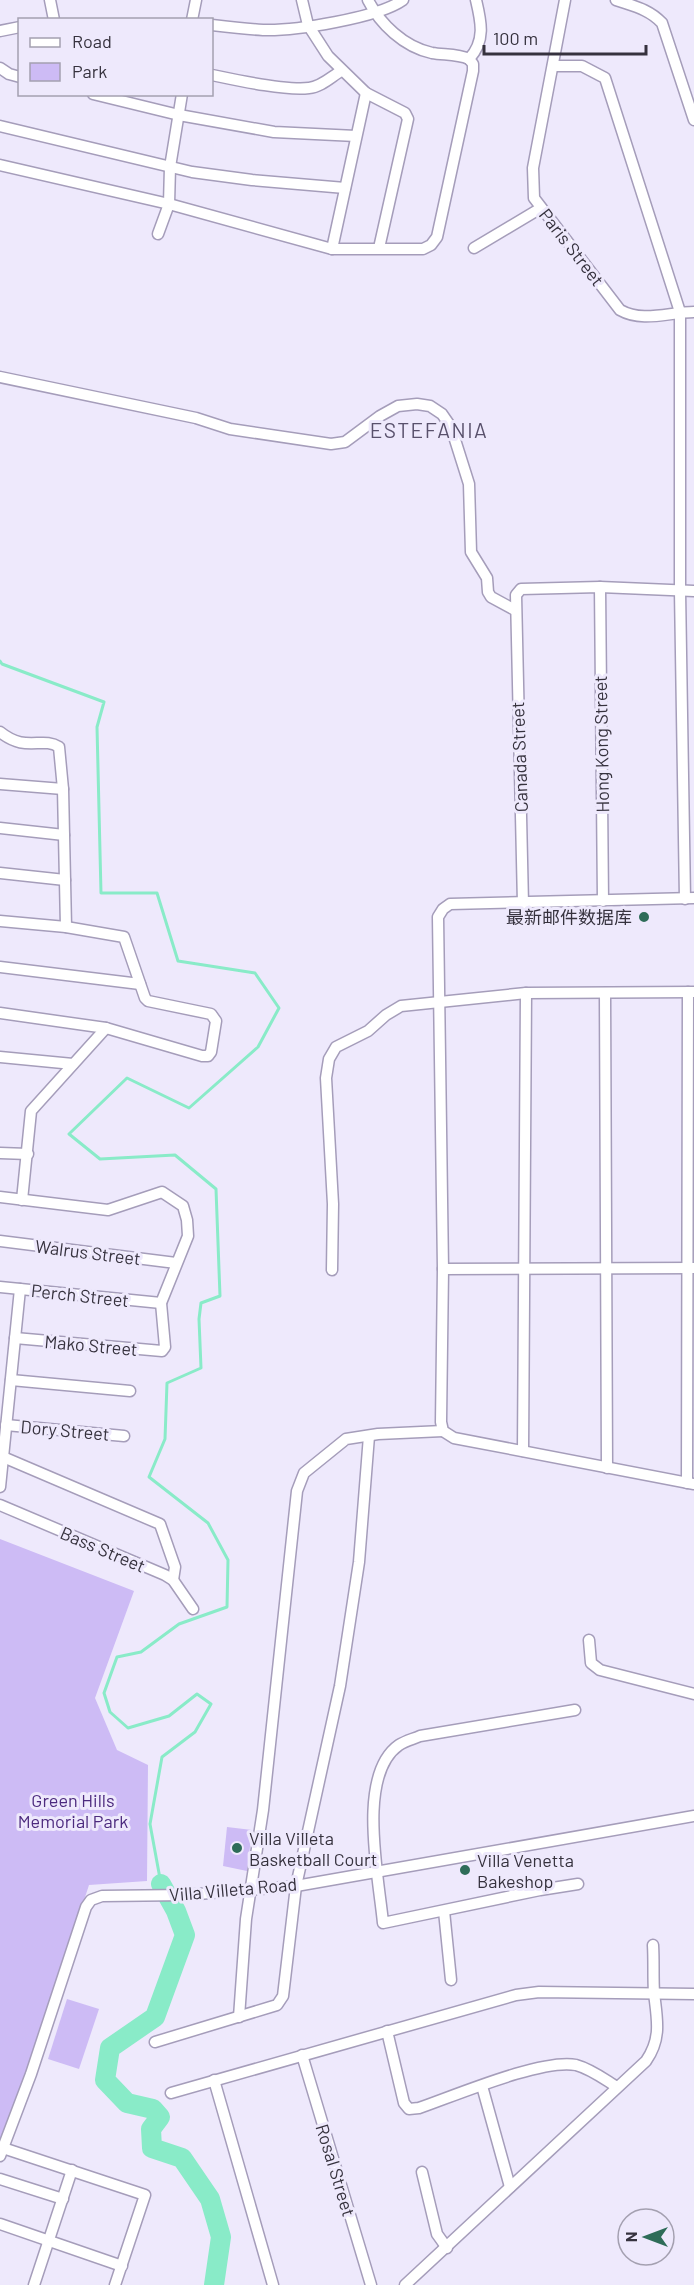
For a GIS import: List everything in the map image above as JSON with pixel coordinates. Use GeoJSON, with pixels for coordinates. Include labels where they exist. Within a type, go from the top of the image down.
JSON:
{"type":"FeatureCollection","features":[{"type":"Feature","properties":{"kind":"street"},"geometry":{"type":"LineString","coordinates":[[50,0],[54,18]]}},
{"type":"Feature","properties":{"kind":"street"},"geometry":{"type":"LineString","coordinates":[[192,18],[196,0]]}},
{"type":"Feature","properties":{"kind":"street"},"geometry":{"type":"LineString","coordinates":[[302,0],[309,25],[328,56],[341,71],[366,93],[405,114],[408,119],[379,248]]}},
{"type":"Feature","properties":{"kind":"street"},"geometry":{"type":"LineString","coordinates":[[0,165],[169,204],[332,249],[423,249],[431,245],[437,237],[473,64],[469,59],[414,47],[386,27],[368,0]]}},
{"type":"Feature","properties":{"kind":"street"},"geometry":{"type":"LineString","coordinates":[[213,25],[264,30],[309,25],[376,12],[403,0]]}},
{"type":"Feature","properties":{"kind":"street"},"geometry":{"type":"LineString","coordinates":[[469,59],[475,53],[482,26],[476,0]]}},
{"type":"Feature","properties":{"kind":"street","name":"Paris Street"},"geometry":{"type":"LineString","coordinates":[[565,0],[533,168],[534,198],[620,310],[640,318],[694,312]]}},
{"type":"Feature","properties":{"kind":"street"},"geometry":{"type":"LineString","coordinates":[[616,0],[643,9],[655,15],[662,23],[694,120]]}},
{"type":"Feature","properties":{"kind":"street"},"geometry":{"type":"LineString","coordinates":[[0,31],[18,27]]}},
{"type":"Feature","properties":{"kind":"street"},"geometry":{"type":"LineString","coordinates":[[443,1431],[441,1422],[443,1269],[438,917],[450,904],[689,899],[680,591],[680,312],[605,78],[582,66],[553,66]]}},
{"type":"Feature","properties":{"kind":"street"},"geometry":{"type":"LineString","coordinates":[[0,68],[18,76]]}},
{"type":"Feature","properties":{"kind":"street"},"geometry":{"type":"LineString","coordinates":[[213,75],[249,82],[309,88],[321,84],[341,71]]}},
{"type":"Feature","properties":{"kind":"street"},"geometry":{"type":"LineString","coordinates":[[332,249],[366,93]]}},
{"type":"Feature","properties":{"kind":"street"},"geometry":{"type":"LineString","coordinates":[[101,96],[179,115],[274,132],[356,136]]}},
{"type":"Feature","properties":{"kind":"street"},"geometry":{"type":"LineString","coordinates":[[158,234],[169,204],[170,167],[182,96]]}},
{"type":"Feature","properties":{"kind":"street"},"geometry":{"type":"LineString","coordinates":[[0,126],[170,167],[252,180],[345,188]]}},
{"type":"Feature","properties":{"kind":"street"},"geometry":{"type":"LineString","coordinates":[[474,248],[541,208]]}},
{"type":"Feature","properties":{"kind":"street"},"geometry":{"type":"LineString","coordinates":[[0,377],[196,417],[230,429],[331,444],[345,442],[380,416],[398,406],[417,404],[430,406],[442,414],[451,427],[469,484],[471,552],[487,578],[488,592],[491,597],[515,610],[516,595],[521,589],[600,586],[694,591]]}},
{"type":"Feature","properties":{"kind":"street","name":"Hong Kong Street"},"geometry":{"type":"LineString","coordinates":[[600,586],[603,901]]}},
{"type":"Feature","properties":{"kind":"street","name":"Canada Street"},"geometry":{"type":"LineString","coordinates":[[515,610],[523,904]]}},
{"type":"Feature","properties":{"kind":"street"},"geometry":{"type":"LineString","coordinates":[[0,732],[14,742],[27,745],[50,744],[59,747],[63,789],[66,927]]}},
{"type":"Feature","properties":{"kind":"street"},"geometry":{"type":"LineString","coordinates":[[0,784],[63,789]]}},
{"type":"Feature","properties":{"kind":"street"},"geometry":{"type":"LineString","coordinates":[[0,828],[64,835]]}},
{"type":"Feature","properties":{"kind":"street"},"geometry":{"type":"LineString","coordinates":[[0,873],[65,880]]}},
{"type":"Feature","properties":{"kind":"street"},"geometry":{"type":"LineString","coordinates":[[0,921],[66,927],[124,937],[148,1000],[211,1014],[216,1021],[211,1052],[208,1056],[202,1056],[106,1028],[0,1013]]}},
{"type":"Feature","properties":{"kind":"street"},"geometry":{"type":"LineString","coordinates":[[0,967],[140,984]]}},
{"type":"Feature","properties":{"kind":"street"},"geometry":{"type":"LineString","coordinates":[[239,2017],[245,1936],[263,1810],[297,1491],[304,1473],[346,1439],[443,1431],[454,1438],[690,1484],[691,992],[526,993],[438,1004],[401,1006],[386,1015],[368,1031],[336,1047],[329,1059],[326,1078],[333,1204],[332,1270]]}},
{"type":"Feature","properties":{"kind":"street"},"geometry":{"type":"LineString","coordinates":[[523,1451],[526,993]]}},
{"type":"Feature","properties":{"kind":"street"},"geometry":{"type":"LineString","coordinates":[[605,993],[607,1468]]}},
{"type":"Feature","properties":{"kind":"street"},"geometry":{"type":"LineString","coordinates":[[22,1200],[31,1111],[106,1028]]}},
{"type":"Feature","properties":{"kind":"street"},"geometry":{"type":"LineString","coordinates":[[0,1057],[73,1064]]}},
{"type":"Feature","properties":{"kind":"street"},"geometry":{"type":"LineString","coordinates":[[0,1153],[28,1154]]}},
{"type":"Feature","properties":{"kind":"street"},"geometry":{"type":"LineString","coordinates":[[0,1197],[108,1210],[162,1192],[183,1206],[188,1220],[188,1236],[161,1303]]}},
{"type":"Feature","properties":{"kind":"street","name":"Walrus Street"},"geometry":{"type":"LineString","coordinates":[[0,1241],[176,1263]]}},
{"type":"Feature","properties":{"kind":"street"},"geometry":{"type":"LineString","coordinates":[[443,1269],[691,1268]]}},
{"type":"Feature","properties":{"kind":"street","name":"Perch Street"},"geometry":{"type":"LineString","coordinates":[[0,1287],[161,1303]]}},
{"type":"Feature","properties":{"kind":"street"},"geometry":{"type":"LineString","coordinates":[[0,1487],[20,1289]]}},
{"type":"Feature","properties":{"kind":"street","name":"Mako Street"},"geometry":{"type":"LineString","coordinates":[[15,1338],[162,1351],[165,1347],[161,1303]]}},
{"type":"Feature","properties":{"kind":"street"},"geometry":{"type":"LineString","coordinates":[[11,1380],[130,1391]]}},
{"type":"Feature","properties":{"kind":"street","name":"Dory Street"},"geometry":{"type":"LineString","coordinates":[[6,1425],[124,1436]]}},
{"type":"Feature","properties":{"kind":"street"},"geometry":{"type":"LineString","coordinates":[[155,2042],[281,2002],[296,1886],[339,1686],[359,1562],[369,1436]]}},
{"type":"Feature","properties":{"kind":"street"},"geometry":{"type":"LineString","coordinates":[[3,1457],[160,1524],[175,1567],[173,1580],[193,1609]]}},
{"type":"Feature","properties":{"kind":"street","name":"Bass Street"},"geometry":{"type":"LineString","coordinates":[[0,1505],[173,1580]]}},
{"type":"Feature","properties":{"kind":"street"},"geometry":{"type":"LineString","coordinates":[[589,1640],[591,1663],[600,1670],[694,1694]]}},
{"type":"Feature","properties":{"kind":"street"},"geometry":{"type":"LineString","coordinates":[[575,1710],[420,1736],[398,1746],[383,1766],[375,1791],[372,1823],[383,1923],[578,1884]]}},
{"type":"Feature","properties":{"kind":"street","name":"Villa Villeta Road"},"geometry":{"type":"LineString","coordinates":[[1,2152],[61,1985],[86,1907],[91,1900],[102,1896],[186,1895],[296,1886],[694,1816]]}},
{"type":"Feature","properties":{"kind":"street"},"geometry":{"type":"LineString","coordinates":[[444,1911],[451,1980]]}},
{"type":"Feature","properties":{"kind":"street"},"geometry":{"type":"LineString","coordinates":[[405,2285],[646,2061],[656,2047],[658,2017],[654,1992],[653,1945]]}},
{"type":"Feature","properties":{"kind":"street"},"geometry":{"type":"LineString","coordinates":[[171,2093],[516,1995],[538,1992],[694,1994]]}},
{"type":"Feature","properties":{"kind":"street"},"geometry":{"type":"LineString","coordinates":[[387,2031],[404,2103],[409,2109],[419,2108],[522,2072],[555,2064],[575,2065],[591,2071],[617,2087]]}},
{"type":"Feature","properties":{"kind":"street","name":"Rosal Street"},"geometry":{"type":"LineString","coordinates":[[302,2055],[370,2285]]}},
{"type":"Feature","properties":{"kind":"street"},"geometry":{"type":"LineString","coordinates":[[214,2080],[273,2285]]}},
{"type":"Feature","properties":{"kind":"street"},"geometry":{"type":"LineString","coordinates":[[482,2086],[510,2187]]}},
{"type":"Feature","properties":{"kind":"street"},"geometry":{"type":"LineString","coordinates":[[1,2152],[72,2170],[145,2195],[115,2285]]}},
{"type":"Feature","properties":{"kind":"street"},"geometry":{"type":"LineString","coordinates":[[34,2285],[72,2170]]}},
{"type":"Feature","properties":{"kind":"street"},"geometry":{"type":"LineString","coordinates":[[422,2172],[437,2234],[447,2248]]}},
{"type":"Feature","properties":{"kind":"street"},"geometry":{"type":"LineString","coordinates":[[0,2179],[63,2199]]}},
{"type":"Feature","properties":{"kind":"street"},"geometry":{"type":"LineString","coordinates":[[0,2224],[122,2266]]}},
{"type":"Feature","properties":{"kind":"green space","name":"Green Hills Memorial Park"},"geometry":{"type":"Polygon","coordinates":[[[0,1539],[134,1591],[95,1698],[117,1750],[148,1765],[147,1881],[89,1885],[0,2157],[0,1539]]]}},
{"type":"Feature","properties":{"kind":"green space","name":"Villa Villeta Basketball Court"},"geometry":{"type":"Polygon","coordinates":[[[227,1827],[252,1830],[247,1871],[223,1866],[227,1827]]]}},
{"type":"Feature","properties":{"kind":"green space"},"geometry":{"type":"Polygon","coordinates":[[[67,1999],[99,2009],[79,2069],[48,2059],[67,1999]]]}},
{"type":"Feature","properties":{"kind":"waterway"},"geometry":{"type":"LineString","coordinates":[[0,661],[2,664],[104,702],[97,727],[101,893],[157,893],[178,961],[255,973],[279,1008],[258,1047],[189,1108],[127,1078],[69,1134],[100,1159],[175,1155],[216,1189],[220,1296],[201,1303],[199,1319],[201,1368],[167,1383],[165,1439],[149,1477],[208,1523],[228,1560],[227,1607],[179,1624],[141,1652],[117,1657],[104,1693],[110,1712],[128,1728],[169,1716],[197,1694],[211,1704],[195,1732],[162,1757],[150,1824],[161,1884]]}},
{"type":"Feature","properties":{"kind":"waterway"},"geometry":{"type":"LineString","coordinates":[[161,1884],[176,1911],[185,1935],[155,2017],[110,2048],[105,2080],[127,2103],[153,2109],[160,2117],[151,2129],[152,2148],[182,2158],[210,2199],[221,2237],[214,2285]]}},
{"type":"Feature","properties":{"kind":"place","name":"最新邮件数据库"},"geometry":{"type":"Point","coordinates":[644,917]}},
{"type":"Feature","properties":{"kind":"place","name":"Villa Villeta Basketball Court"},"geometry":{"type":"Point","coordinates":[237,1848]}},
{"type":"Feature","properties":{"kind":"place","name":"Villa Venetta Bakeshop"},"geometry":{"type":"Point","coordinates":[465,1870]}},
{"type":"Feature","properties":{"kind":"district","name":"ESTEFANIA"},"geometry":{"type":"Point","coordinates":[429,429]}}]}
